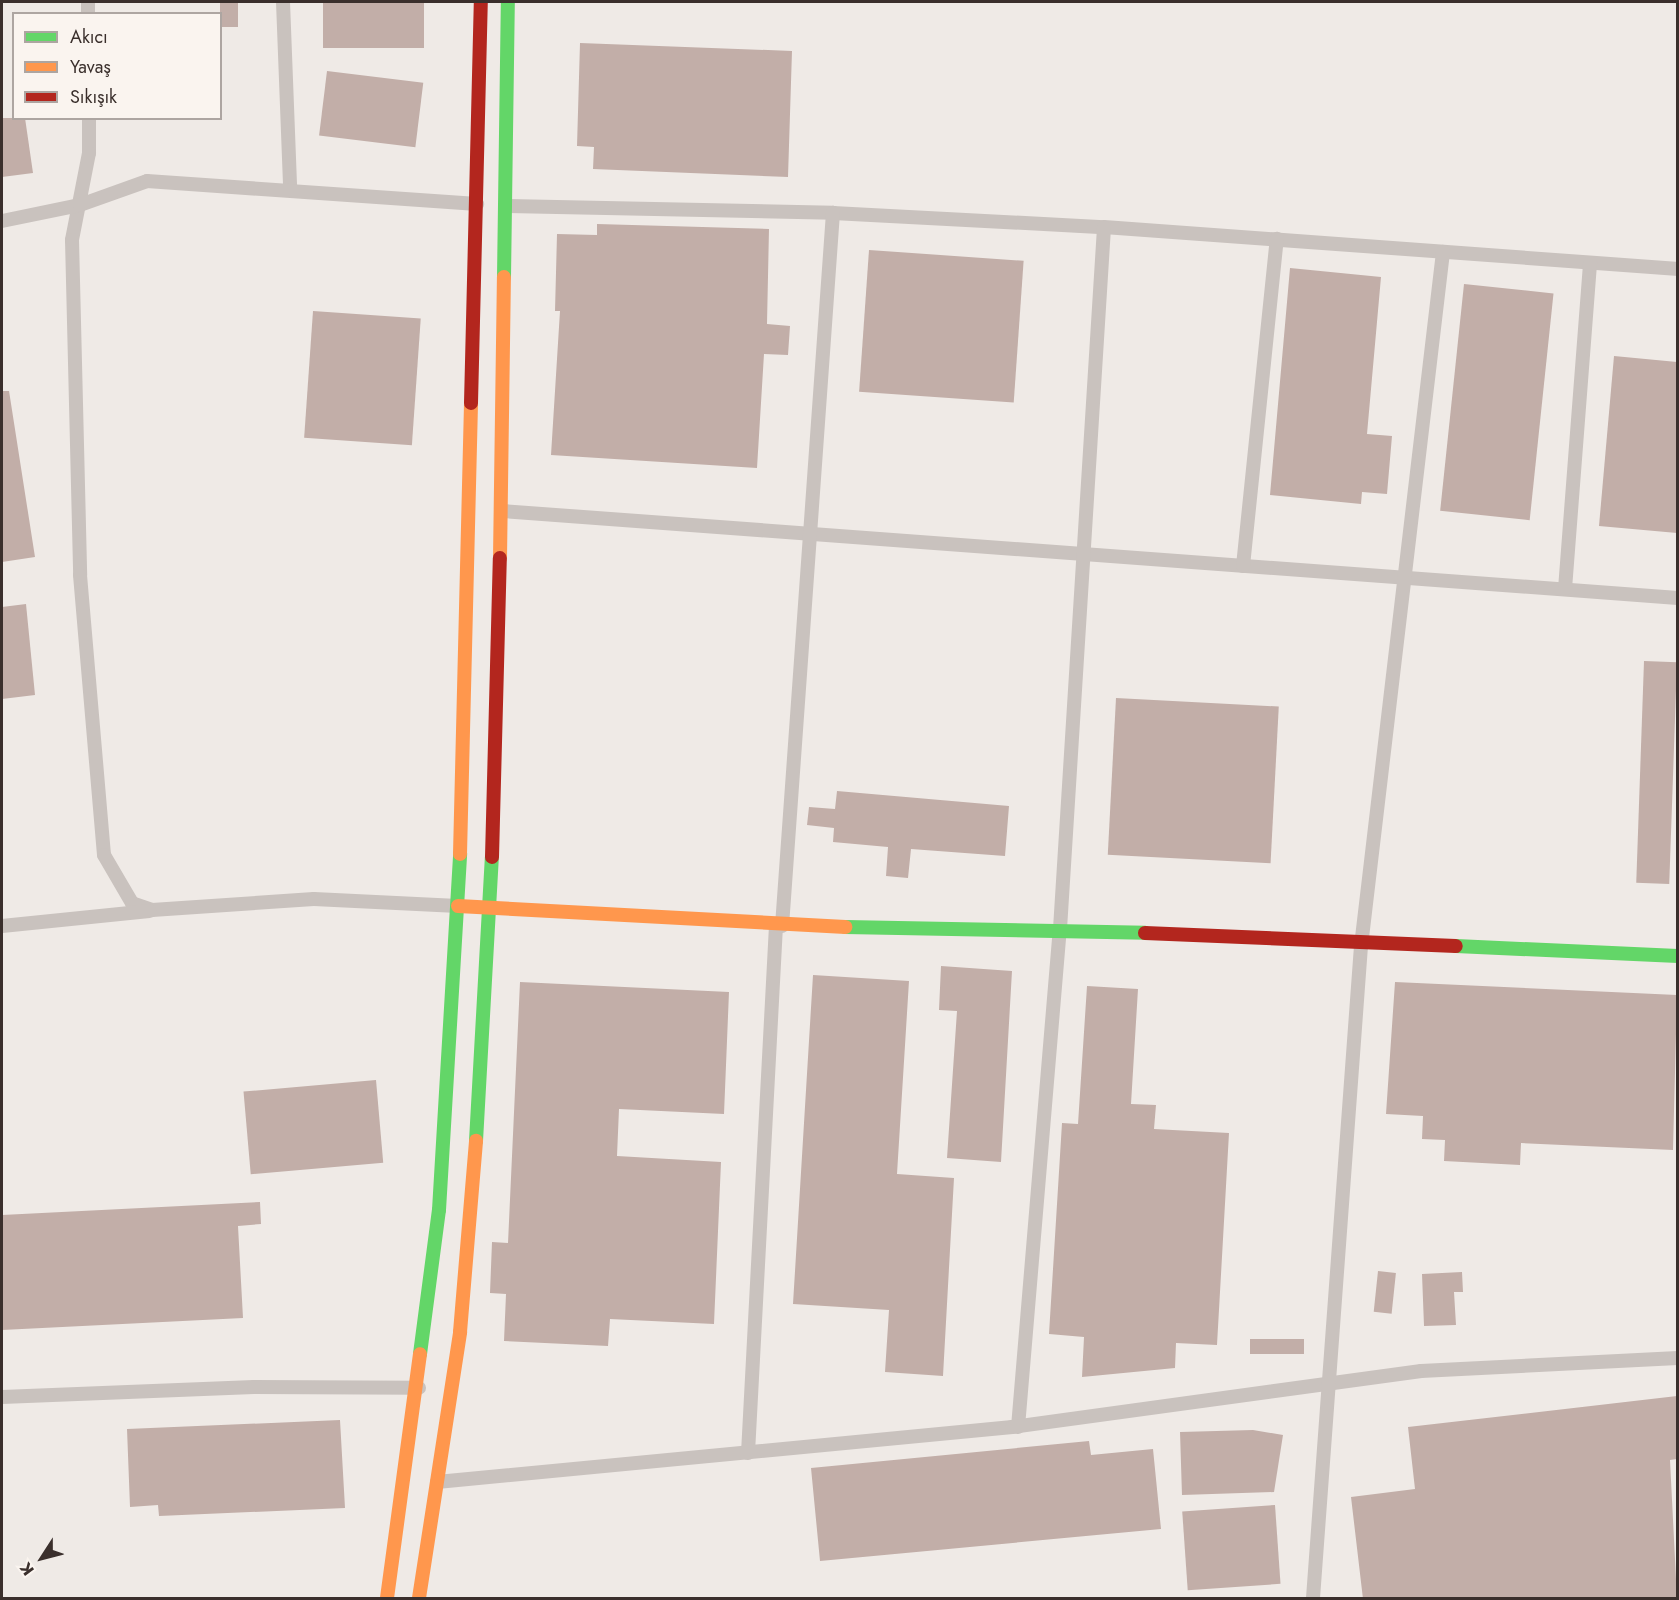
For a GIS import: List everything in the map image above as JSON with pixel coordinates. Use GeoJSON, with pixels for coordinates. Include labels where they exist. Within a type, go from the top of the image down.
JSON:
{"type":"FeatureCollection","features":[{"type":"Feature","properties":{"kind":"main road"},"geometry":{"type":"LineString","coordinates":[[387,1599],[419,1388],[439,1210],[458,906],[481,2]]}},
{"type":"Feature","properties":{"kind":"main road"},"geometry":{"type":"LineString","coordinates":[[419,1599],[460,1332],[490,908],[502,512],[508,206],[508,2]]}},
{"type":"Feature","properties":{"kind":"main road"},"geometry":{"type":"LineString","coordinates":[[458,906],[779,926],[1060,928],[1361,946],[1677,956]]}},
{"type":"Feature","properties":{"kind":"street"},"geometry":{"type":"LineString","coordinates":[[283,2],[290,188]]}},
{"type":"Feature","properties":{"kind":"street"},"geometry":{"type":"LineString","coordinates":[[89,120],[80,206],[72,240],[80,575],[104,855],[132,903],[152,910]]}},
{"type":"Feature","properties":{"kind":"street"},"geometry":{"type":"LineString","coordinates":[[2,221],[80,206],[147,182],[290,188],[477,204]]}},
{"type":"Feature","properties":{"kind":"street"},"geometry":{"type":"LineString","coordinates":[[508,206],[833,213],[1104,227],[1677,269]]}},
{"type":"Feature","properties":{"kind":"street"},"geometry":{"type":"LineString","coordinates":[[748,1453],[779,926],[833,213]]}},
{"type":"Feature","properties":{"kind":"street"},"geometry":{"type":"LineString","coordinates":[[1018,1427],[1060,928],[1104,227]]}},
{"type":"Feature","properties":{"kind":"street"},"geometry":{"type":"LineString","coordinates":[[1243,566],[1277,240]]}},
{"type":"Feature","properties":{"kind":"street"},"geometry":{"type":"LineString","coordinates":[[1313,1599],[1332,1384],[1361,946],[1407,578],[1443,252]]}},
{"type":"Feature","properties":{"kind":"street"},"geometry":{"type":"LineString","coordinates":[[1565,589],[1590,263]]}},
{"type":"Feature","properties":{"kind":"street"},"geometry":{"type":"LineString","coordinates":[[502,512],[1677,598]]}},
{"type":"Feature","properties":{"kind":"street"},"geometry":{"type":"LineString","coordinates":[[2,926],[152,910],[314,899],[458,906]]}},
{"type":"Feature","properties":{"kind":"street"},"geometry":{"type":"LineString","coordinates":[[437,1482],[1018,1427],[1421,1371],[1677,1358]]}},
{"type":"Feature","properties":{"kind":"street"},"geometry":{"type":"LineString","coordinates":[[2,1397],[254,1387],[419,1388]]}},
{"type":"Feature","properties":{"kind":"building"},"geometry":{"type":"Polygon","coordinates":[[[220,2],[238,2],[238,27],[222,27],[222,12],[220,12],[220,2]]]}},
{"type":"Feature","properties":{"kind":"building"},"geometry":{"type":"Polygon","coordinates":[[[323,2],[424,2],[424,48],[323,48],[323,2]]]}},
{"type":"Feature","properties":{"kind":"building"},"geometry":{"type":"Polygon","coordinates":[[[580,43],[792,51],[788,177],[593,169],[594,147],[577,146],[580,43]]]}},
{"type":"Feature","properties":{"kind":"building"},"geometry":{"type":"Polygon","coordinates":[[[327,71],[423,83],[415,147],[319,136],[327,71]]]}},
{"type":"Feature","properties":{"kind":"building"},"geometry":{"type":"Polygon","coordinates":[[[2,118],[25,120],[33,173],[2,177],[2,118]]]}},
{"type":"Feature","properties":{"kind":"building"},"geometry":{"type":"Polygon","coordinates":[[[597,224],[769,229],[767,324],[790,326],[788,355],[764,354],[757,468],[551,455],[560,311],[555,311],[557,234],[597,235],[597,224]]]}},
{"type":"Feature","properties":{"kind":"building"},"geometry":{"type":"Polygon","coordinates":[[[869,250],[1024,261],[1014,402],[859,392],[869,250]]]}},
{"type":"Feature","properties":{"kind":"building"},"geometry":{"type":"Polygon","coordinates":[[[1290,268],[1381,277],[1367,434],[1392,436],[1387,494],[1362,492],[1361,504],[1270,495],[1290,268]]]}},
{"type":"Feature","properties":{"kind":"building"},"geometry":{"type":"Polygon","coordinates":[[[1464,284],[1554,293],[1530,520],[1440,511],[1464,284]]]}},
{"type":"Feature","properties":{"kind":"building"},"geometry":{"type":"Polygon","coordinates":[[[313,311],[421,319],[412,445],[304,438],[313,311]]]}},
{"type":"Feature","properties":{"kind":"building"},"geometry":{"type":"Polygon","coordinates":[[[1614,356],[1677,362],[1677,533],[1599,526],[1614,356]]]}},
{"type":"Feature","properties":{"kind":"building"},"geometry":{"type":"Polygon","coordinates":[[[2,391],[9,391],[35,557],[2,562],[2,391]]]}},
{"type":"Feature","properties":{"kind":"building"},"geometry":{"type":"Polygon","coordinates":[[[26,604],[35,695],[2,699],[2,607],[26,604]]]}},
{"type":"Feature","properties":{"kind":"building"},"geometry":{"type":"Polygon","coordinates":[[[1644,661],[1677,662],[1669,884],[1636,883],[1644,661]]]}},
{"type":"Feature","properties":{"kind":"building"},"geometry":{"type":"Polygon","coordinates":[[[1116,698],[1279,707],[1271,863],[1108,855],[1116,698]]]}},
{"type":"Feature","properties":{"kind":"building"},"geometry":{"type":"Polygon","coordinates":[[[837,791],[1009,806],[1005,856],[911,849],[908,878],[886,876],[888,847],[833,842],[834,828],[807,825],[809,807],[835,809],[837,791]]]}},
{"type":"Feature","properties":{"kind":"building"},"geometry":{"type":"Polygon","coordinates":[[[941,966],[1012,971],[1001,1162],[947,1158],[957,1011],[939,1010],[941,966]]]}},
{"type":"Feature","properties":{"kind":"building"},"geometry":{"type":"Polygon","coordinates":[[[813,975],[909,981],[897,1174],[954,1178],[943,1376],[885,1372],[889,1310],[793,1304],[813,975]]]}},
{"type":"Feature","properties":{"kind":"building"},"geometry":{"type":"Polygon","coordinates":[[[520,982],[729,992],[724,1114],[619,1109],[617,1156],[721,1162],[714,1324],[610,1319],[608,1346],[504,1341],[506,1294],[490,1293],[492,1242],[508,1243],[520,982]]]}},
{"type":"Feature","properties":{"kind":"building"},"geometry":{"type":"Polygon","coordinates":[[[1395,982],[1677,995],[1673,1150],[1521,1143],[1520,1165],[1444,1161],[1445,1140],[1422,1139],[1423,1116],[1386,1114],[1395,982]]]}},
{"type":"Feature","properties":{"kind":"building"},"geometry":{"type":"Polygon","coordinates":[[[1087,986],[1138,989],[1131,1104],[1156,1105],[1154,1129],[1229,1133],[1217,1345],[1176,1343],[1175,1368],[1082,1377],[1084,1337],[1049,1334],[1062,1123],[1078,1124],[1087,986]]]}},
{"type":"Feature","properties":{"kind":"building"},"geometry":{"type":"Polygon","coordinates":[[[376,1080],[383,1163],[251,1174],[244,1092],[376,1080]]]}},
{"type":"Feature","properties":{"kind":"building"},"geometry":{"type":"Polygon","coordinates":[[[260,1202],[261,1224],[238,1226],[243,1318],[2,1330],[2,1215],[260,1202]]]}},
{"type":"Feature","properties":{"kind":"building"},"geometry":{"type":"Polygon","coordinates":[[[1378,1271],[1396,1273],[1392,1314],[1374,1312],[1378,1271]]]}},
{"type":"Feature","properties":{"kind":"building"},"geometry":{"type":"Polygon","coordinates":[[[1462,1272],[1463,1292],[1454,1292],[1456,1325],[1424,1326],[1422,1274],[1462,1272]]]}},
{"type":"Feature","properties":{"kind":"building"},"geometry":{"type":"Polygon","coordinates":[[[1250,1339],[1304,1339],[1304,1354],[1250,1354],[1250,1339]]]}},
{"type":"Feature","properties":{"kind":"building"},"geometry":{"type":"Polygon","coordinates":[[[1677,1396],[1677,1459],[1670,1460],[1677,1599],[1363,1599],[1351,1497],[1415,1489],[1408,1427],[1677,1396]]]}},
{"type":"Feature","properties":{"kind":"building"},"geometry":{"type":"Polygon","coordinates":[[[340,1420],[345,1508],[159,1516],[158,1505],[130,1507],[127,1429],[340,1420]]]}},
{"type":"Feature","properties":{"kind":"building"},"geometry":{"type":"Polygon","coordinates":[[[1253,1430],[1283,1435],[1274,1492],[1182,1495],[1180,1432],[1253,1430]]]}},
{"type":"Feature","properties":{"kind":"building"},"geometry":{"type":"Polygon","coordinates":[[[1089,1441],[1091,1455],[1153,1449],[1161,1529],[820,1561],[811,1468],[1089,1441]]]}},
{"type":"Feature","properties":{"kind":"building"},"geometry":{"type":"Polygon","coordinates":[[[1275,1505],[1281,1584],[1188,1590],[1182,1511],[1275,1505]]]}},
{"type":"Feature","properties":{"kind":"traffic: fast"},"geometry":{"type":"LineString","coordinates":[[504,277],[508,2]]}},
{"type":"Feature","properties":{"kind":"traffic: fast"},"geometry":{"type":"LineString","coordinates":[[420,1354],[439,1210],[460,854]]}},
{"type":"Feature","properties":{"kind":"traffic: fast"},"geometry":{"type":"LineString","coordinates":[[476,1141],[492,857]]}},
{"type":"Feature","properties":{"kind":"traffic: fast"},"geometry":{"type":"LineString","coordinates":[[845,927],[1145,933]]}},
{"type":"Feature","properties":{"kind":"traffic: fast"},"geometry":{"type":"LineString","coordinates":[[1456,946],[1678,956]]}},
{"type":"Feature","properties":{"kind":"traffic: slow"},"geometry":{"type":"LineString","coordinates":[[500,558],[504,277]]}},
{"type":"Feature","properties":{"kind":"traffic: slow"},"geometry":{"type":"LineString","coordinates":[[460,854],[471,403]]}},
{"type":"Feature","properties":{"kind":"traffic: slow"},"geometry":{"type":"LineString","coordinates":[[458,906],[845,927]]}},
{"type":"Feature","properties":{"kind":"traffic: slow"},"geometry":{"type":"LineString","coordinates":[[419,1598],[460,1332],[476,1141]]}},
{"type":"Feature","properties":{"kind":"traffic: slow"},"geometry":{"type":"LineString","coordinates":[[387,1598],[420,1354]]}},
{"type":"Feature","properties":{"kind":"traffic: jam"},"geometry":{"type":"LineString","coordinates":[[471,403],[481,2]]}},
{"type":"Feature","properties":{"kind":"traffic: jam"},"geometry":{"type":"LineString","coordinates":[[492,857],[500,558]]}},
{"type":"Feature","properties":{"kind":"traffic: jam"},"geometry":{"type":"LineString","coordinates":[[1145,933],[1456,946]]}}]}
